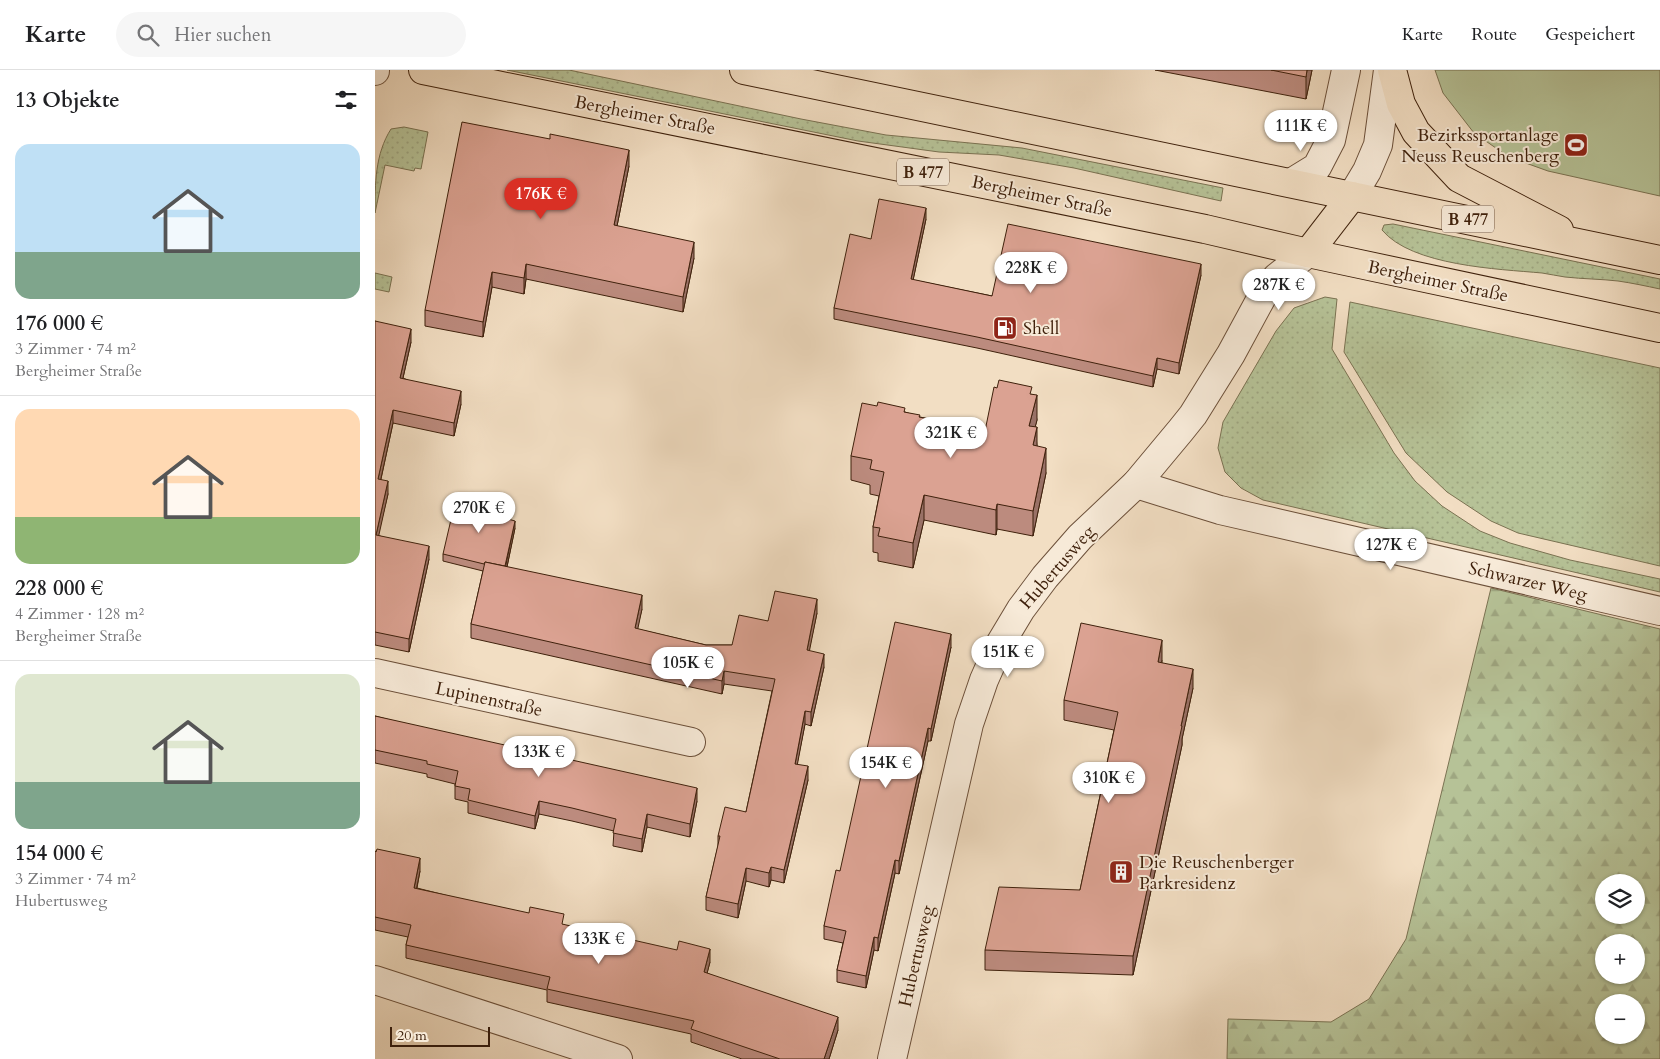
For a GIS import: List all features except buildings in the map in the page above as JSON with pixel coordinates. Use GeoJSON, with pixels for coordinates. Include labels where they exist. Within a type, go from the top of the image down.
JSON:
{"type":"FeatureCollection","features":[{"type":"Feature","properties":{"kind":"main road","name":"Bergheimer Straße"},"geometry":{"type":"LineString","coordinates":[[423,70],[1205,229],[1308,253],[1660,328]]}},
{"type":"Feature","properties":{"kind":"main road","name":"B 477"},"geometry":{"type":"LineString","coordinates":[[744,70],[1660,260]]}},
{"type":"Feature","properties":{"kind":"main road"},"geometry":{"type":"LineString","coordinates":[[1392,70],[1401,104],[1416,132],[1459,178],[1585,243]]}},
{"type":"Feature","properties":{"kind":"main road"},"geometry":{"type":"LineString","coordinates":[[1308,253],[1352,196]]}},
{"type":"Feature","properties":{"kind":"street"},"geometry":{"type":"LineString","coordinates":[[1291,183],[1317,167],[1331,140],[1346,70]]}},
{"type":"Feature","properties":{"kind":"street"},"geometry":{"type":"LineString","coordinates":[[1352,196],[1367,172],[1378,145],[1388,70]]}},
{"type":"Feature","properties":{"kind":"street","name":"Hubertusweg"},"geometry":{"type":"LineString","coordinates":[[892,1059],[969,724],[983,680],[1000,644],[1021,609],[1045,577],[1080,537],[1136,484],[1193,415],[1231,354],[1263,295],[1277,277],[1308,253]]}},
{"type":"Feature","properties":{"kind":"street","name":"Schwarzer Weg"},"geometry":{"type":"LineString","coordinates":[[1136,484],[1220,510],[1660,611]]}},
{"type":"Feature","properties":{"kind":"street","name":"Lupinenstraße"},"geometry":{"type":"LineString","coordinates":[[375,673],[691,742]]}},
{"type":"Feature","properties":{"kind":"street"},"geometry":{"type":"LineString","coordinates":[[375,980],[618,1059]]}},
{"type":"Feature","properties":{"kind":"green space"},"geometry":{"type":"Polygon","coordinates":[[[507,70],[569,70],[886,135],[1022,148],[1223,188],[1221,201],[1074,168],[999,155],[939,152],[858,141],[507,70]]]}},
{"type":"Feature","properties":{"kind":"green space","name":"Bezirkssportanlage Neuss Reuschenberg"},"geometry":{"type":"Polygon","coordinates":[[[1435,70],[1660,70],[1660,196],[1548,171],[1509,157],[1474,133],[1443,93],[1435,70]]]}},
{"type":"Feature","properties":{"kind":"green space"},"geometry":{"type":"Polygon","coordinates":[[[404,127],[428,132],[421,169],[415,168],[414,171],[385,165],[375,213],[377,170],[382,149],[391,129],[404,127]]]}},
{"type":"Feature","properties":{"kind":"green space"},"geometry":{"type":"Polygon","coordinates":[[[1393,224],[1660,279],[1660,289],[1618,281],[1565,277],[1457,264],[1413,251],[1396,242],[1382,230],[1384,225],[1393,224]]]}},
{"type":"Feature","properties":{"kind":"green space"},"geometry":{"type":"Polygon","coordinates":[[[375,273],[392,277],[389,292],[375,289],[375,273]]]}},
{"type":"Feature","properties":{"kind":"green space"},"geometry":{"type":"Polygon","coordinates":[[[1325,297],[1337,299],[1332,349],[1394,453],[1415,481],[1442,506],[1480,531],[1510,543],[1570,560],[1660,579],[1660,592],[1263,500],[1241,488],[1225,472],[1218,448],[1223,422],[1276,331],[1294,308],[1325,297]]]}},
{"type":"Feature","properties":{"kind":"green space"},"geometry":{"type":"Polygon","coordinates":[[[1350,302],[1660,368],[1660,566],[1518,533],[1491,521],[1447,492],[1406,453],[1344,352],[1350,302]]]}},
{"type":"Feature","properties":{"kind":"green space"},"geometry":{"type":"Polygon","coordinates":[[[1491,588],[1660,629],[1660,1059],[1227,1059],[1228,1019],[1331,1022],[1369,999],[1406,939],[1491,588]]]}},
{"type":"Feature","properties":{"kind":"place","name":"Bezirkssportanlage Neuss Reuschenberg"},"geometry":{"type":"Point","coordinates":[1576,145]}},
{"type":"Feature","properties":{"kind":"place","name":"Shell"},"geometry":{"type":"Point","coordinates":[1005,328]}},
{"type":"Feature","properties":{"kind":"place","name":"Die Reuschenberger Parkresidenz"},"geometry":{"type":"Point","coordinates":[1121,872]}}]}
